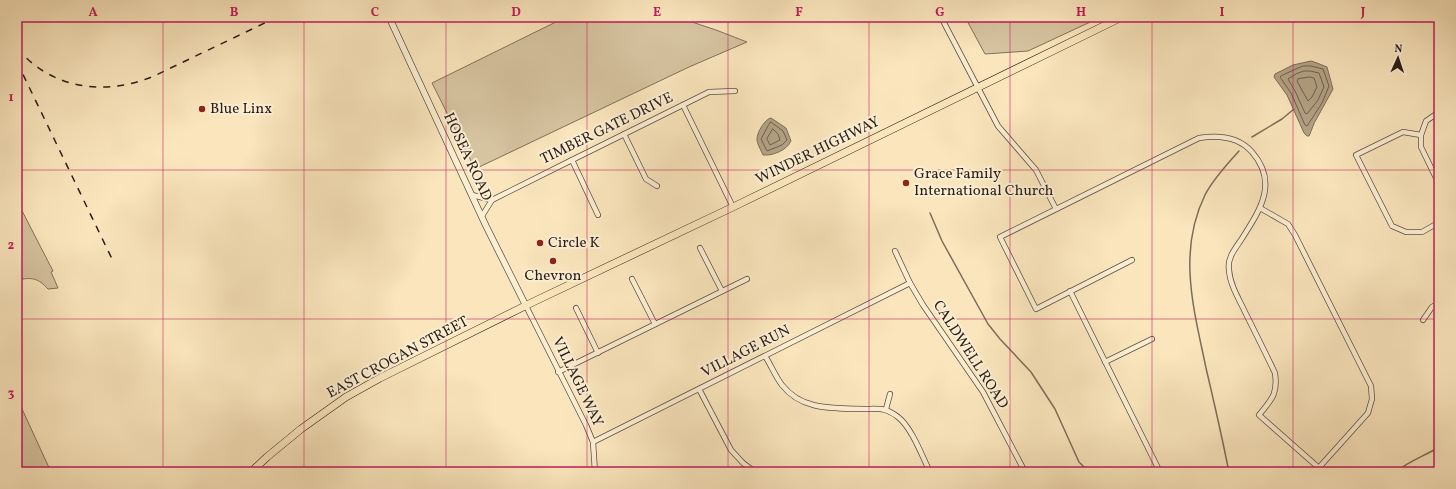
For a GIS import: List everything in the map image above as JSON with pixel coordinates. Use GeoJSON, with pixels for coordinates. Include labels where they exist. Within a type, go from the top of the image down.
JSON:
{"type":"FeatureCollection","features":[{"type":"Feature","properties":{"kind":"main road","name":"WINDER HIGHWAY"},"geometry":{"type":"LineString","coordinates":[[526,306],[733,207],[1122,17]]}},
{"type":"Feature","properties":{"kind":"main road","name":"EAST CROGAN STREET"},"geometry":{"type":"LineString","coordinates":[[252,472],[266,458],[301,429],[346,397],[526,306]]}},
{"type":"Feature","properties":{"kind":"street","name":"HOSEA ROAD"},"geometry":{"type":"LineString","coordinates":[[388,17],[526,306]]}},
{"type":"Feature","properties":{"kind":"street"},"geometry":{"type":"LineString","coordinates":[[941,17],[998,126],[1036,170],[1056,209]]}},
{"type":"Feature","properties":{"kind":"street","name":"TIMBER GATE DRIVE"},"geometry":{"type":"LineString","coordinates":[[492,200],[709,92],[735,91]]}},
{"type":"Feature","properties":{"kind":"street"},"geometry":{"type":"LineString","coordinates":[[683,105],[733,207]]}},
{"type":"Feature","properties":{"kind":"street"},"geometry":{"type":"LineString","coordinates":[[1439,112],[1426,121],[1421,135],[1421,147],[1439,184]]}},
{"type":"Feature","properties":{"kind":"street"},"geometry":{"type":"LineString","coordinates":[[1421,135],[1403,132],[1356,155],[1392,226],[1406,232],[1422,232],[1438,223],[1439,220]]}},
{"type":"Feature","properties":{"kind":"street"},"geometry":{"type":"LineString","coordinates":[[624,134],[646,179],[656,186]]}},
{"type":"Feature","properties":{"kind":"street"},"geometry":{"type":"LineString","coordinates":[[1132,260],[1036,309],[1000,237],[1198,138],[1214,136],[1232,138],[1246,146],[1257,158],[1266,176],[1264,197],[1256,216],[1230,256],[1228,269],[1233,287],[1275,372],[1277,385],[1273,398],[1259,415],[1319,468]]}},
{"type":"Feature","properties":{"kind":"street"},"geometry":{"type":"LineString","coordinates":[[572,160],[598,215]]}},
{"type":"Feature","properties":{"kind":"street"},"geometry":{"type":"LineString","coordinates":[[472,195],[492,200],[482,216]]}},
{"type":"Feature","properties":{"kind":"street"},"geometry":{"type":"LineString","coordinates":[[1260,208],[1288,224],[1295,235],[1371,386],[1372,399],[1368,413],[1315,472]]}},
{"type":"Feature","properties":{"kind":"street"},"geometry":{"type":"LineString","coordinates":[[700,248],[722,291]]}},
{"type":"Feature","properties":{"kind":"street","name":"CALDWELL ROAD"},"geometry":{"type":"LineString","coordinates":[[895,251],[910,283],[926,311],[983,392],[1025,472]]}},
{"type":"Feature","properties":{"kind":"street"},"geometry":{"type":"LineString","coordinates":[[632,279],[655,324]]}},
{"type":"Feature","properties":{"kind":"street"},"geometry":{"type":"LineString","coordinates":[[558,372],[747,279]]}},
{"type":"Feature","properties":{"kind":"street","name":"VILLAGE RUN"},"geometry":{"type":"LineString","coordinates":[[593,442],[910,283]]}},
{"type":"Feature","properties":{"kind":"street"},"geometry":{"type":"LineString","coordinates":[[1070,291],[1160,472]]}},
{"type":"Feature","properties":{"kind":"street"},"geometry":{"type":"LineString","coordinates":[[1423,320],[1432,307],[1439,303]]}},
{"type":"Feature","properties":{"kind":"street","name":"VILLAGE WAY"},"geometry":{"type":"LineString","coordinates":[[526,306],[586,425],[593,442],[595,472]]}},
{"type":"Feature","properties":{"kind":"street"},"geometry":{"type":"LineString","coordinates":[[576,308],[598,352]]}},
{"type":"Feature","properties":{"kind":"street"},"geometry":{"type":"LineString","coordinates":[[1105,362],[1152,339]]}},
{"type":"Feature","properties":{"kind":"street"},"geometry":{"type":"LineString","coordinates":[[765,356],[781,384],[788,392],[804,402],[824,408],[886,409],[899,418],[911,433],[930,472]]}},
{"type":"Feature","properties":{"kind":"street"},"geometry":{"type":"LineString","coordinates":[[699,389],[731,450],[743,463],[755,472]]}},
{"type":"Feature","properties":{"kind":"street"},"geometry":{"type":"LineString","coordinates":[[886,409],[890,394]]}},
{"type":"Feature","properties":{"kind":"shaded area"},"geometry":{"type":"Polygon","coordinates":[[[566,17],[683,17],[689,21],[747,42],[689,67],[475,169],[432,83],[566,17]]]}},
{"type":"Feature","properties":{"kind":"shaded area"},"geometry":{"type":"Polygon","coordinates":[[[965,17],[1101,17],[1028,51],[985,54],[965,17]]]}},
{"type":"Feature","properties":{"kind":"shaded area"},"geometry":{"type":"Polygon","coordinates":[[[17,201],[53,271],[51,272],[58,288],[48,289],[34,279],[17,280],[17,201]]]}},
{"type":"Feature","properties":{"kind":"shaded area"},"geometry":{"type":"Polygon","coordinates":[[[17,398],[51,472],[17,472],[17,398]]]}},
{"type":"Feature","properties":{"kind":"water"},"geometry":{"type":"Polygon","coordinates":[[[1311,61],[1327,67],[1333,89],[1309,136],[1307,136],[1304,133],[1287,95],[1274,77],[1275,74],[1293,65],[1311,61]]]}},
{"type":"Feature","properties":{"kind":"water"},"geometry":{"type":"Polygon","coordinates":[[[771,118],[786,128],[791,141],[779,152],[763,155],[757,136],[764,123],[771,118]]]}},
{"type":"Feature","properties":{"kind":"waterway"},"geometry":{"type":"LineString","coordinates":[[1252,137],[1282,119],[1294,109]]}},
{"type":"Feature","properties":{"kind":"waterway"},"geometry":{"type":"LineString","coordinates":[[1229,472],[1197,325],[1190,281],[1190,259],[1192,238],[1197,216],[1205,195],[1216,178],[1239,151]]}},
{"type":"Feature","properties":{"kind":"waterway"},"geometry":{"type":"LineString","coordinates":[[930,213],[942,241],[988,324],[1031,372],[1055,409],[1079,462],[1089,472]]}},
{"type":"Feature","properties":{"kind":"waterway"},"geometry":{"type":"LineString","coordinates":[[1396,472],[1439,447]]}},
{"type":"Feature","properties":{"kind":"railway"},"geometry":{"type":"LineString","coordinates":[[17,48],[31,62],[46,73],[63,81],[99,87],[117,86],[154,76],[273,19]]}},
{"type":"Feature","properties":{"kind":"railway"},"geometry":{"type":"LineString","coordinates":[[17,62],[113,261]]}},
{"type":"Feature","properties":{"kind":"place","name":"Blue Linx"},"geometry":{"type":"Point","coordinates":[202,109]}},
{"type":"Feature","properties":{"kind":"place","name":"Grace Family International Church"},"geometry":{"type":"Point","coordinates":[906,183]}},
{"type":"Feature","properties":{"kind":"place","name":"Circle K"},"geometry":{"type":"Point","coordinates":[540,243]}},
{"type":"Feature","properties":{"kind":"place","name":"Chevron"},"geometry":{"type":"Point","coordinates":[553,261]}}]}
